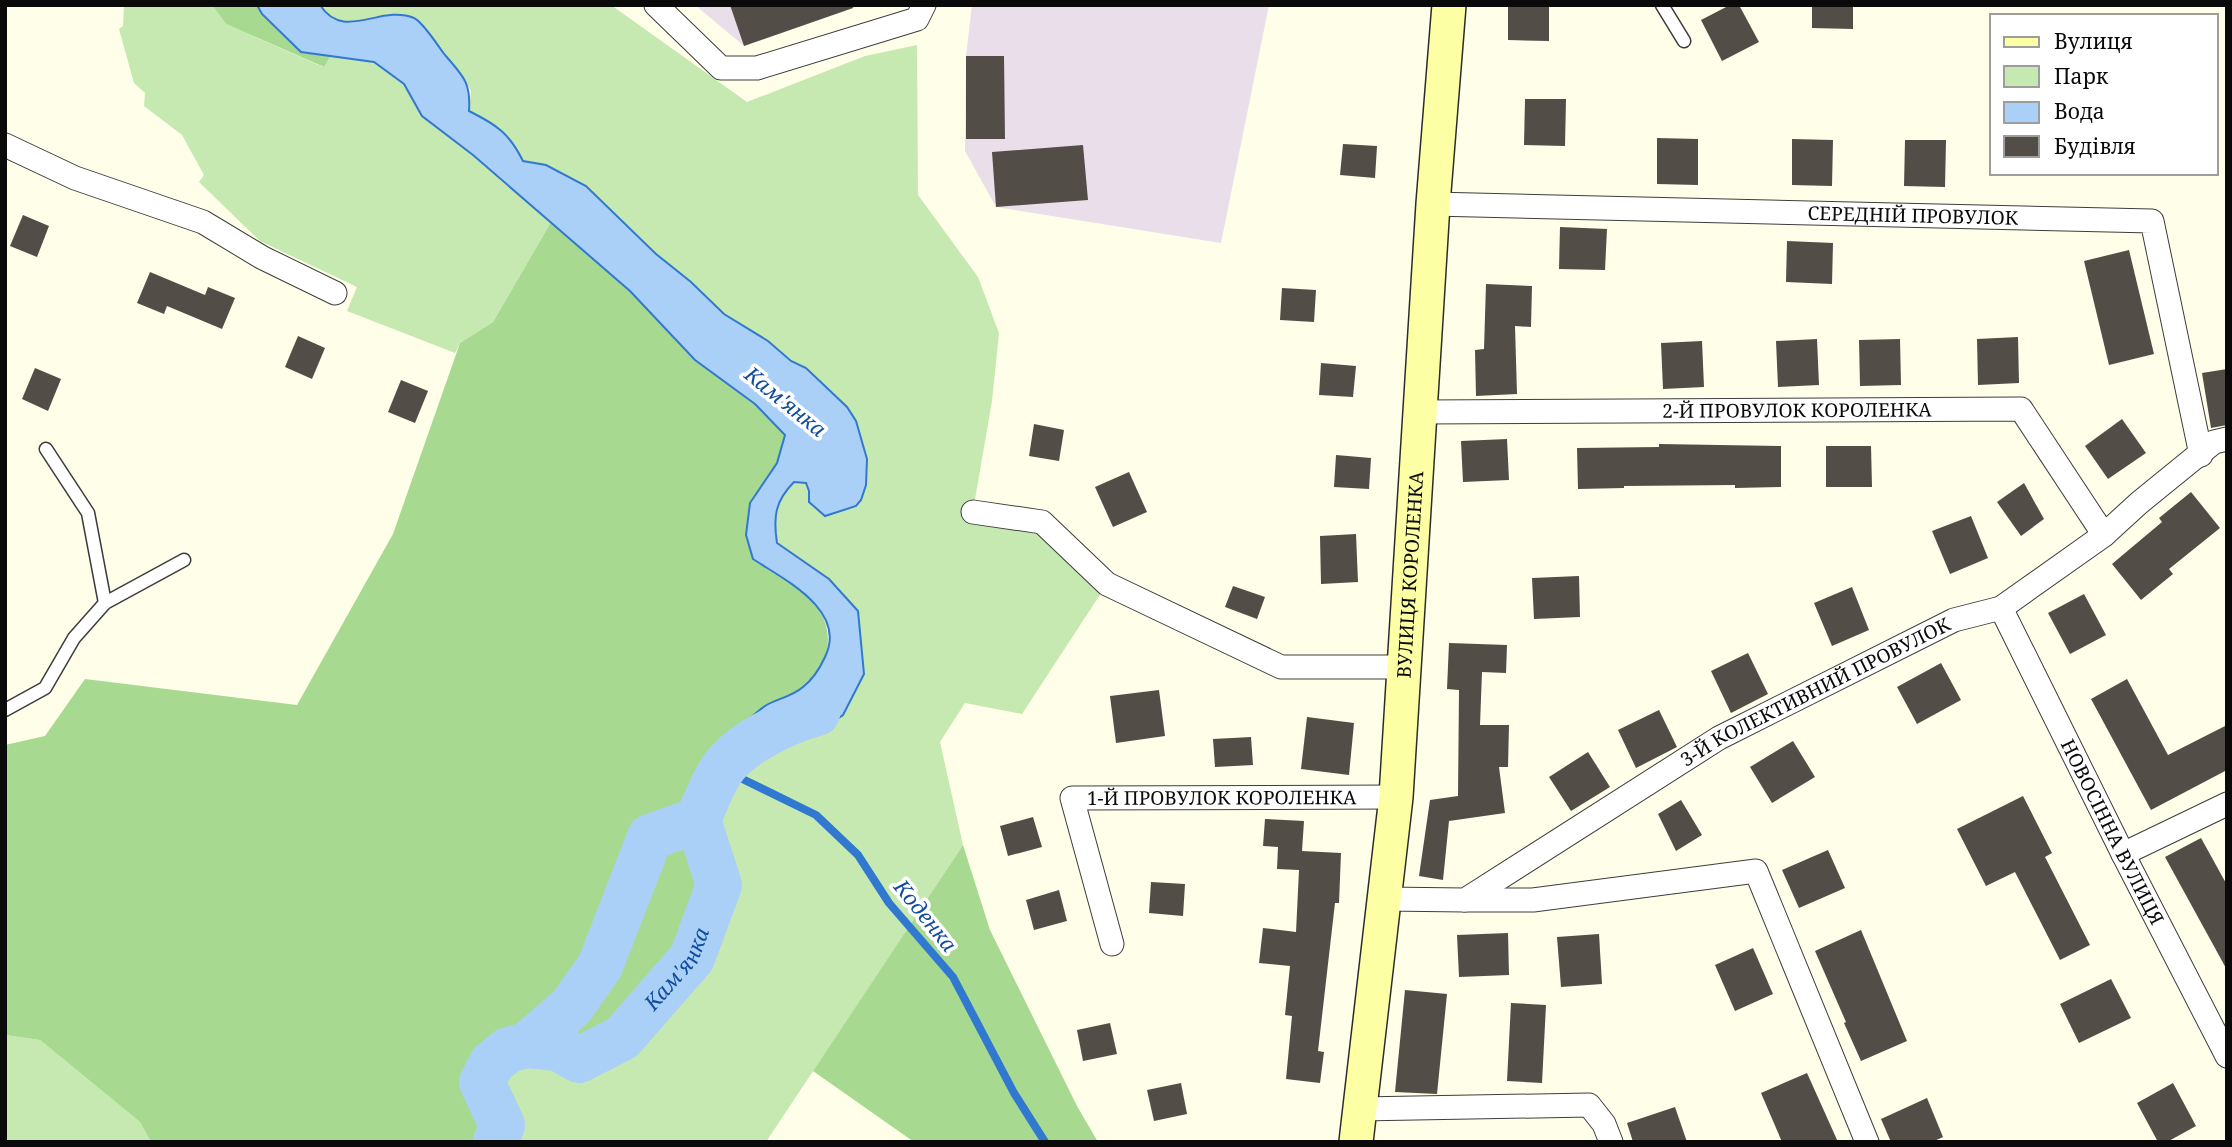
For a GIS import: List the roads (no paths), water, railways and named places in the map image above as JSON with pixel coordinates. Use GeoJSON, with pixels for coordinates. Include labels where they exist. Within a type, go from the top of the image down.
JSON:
{"type":"FeatureCollection","features":[{"type":"Feature","properties":{"kind":"street"},"geometry":{"type":"LineString","coordinates":[[656,5],[721,68],[757,68],[917,19],[924,5]]}},
{"type":"Feature","properties":{"kind":"street","name":"ВУЛИЦЯ КОРОЛЕНКА"},"geometry":{"type":"LineString","coordinates":[[1356,1142],[1396,797],[1433,204],[1449,5]]}},
{"type":"Feature","properties":{"kind":"street"},"geometry":{"type":"LineString","coordinates":[[1448,42],[1464,5]]}},
{"type":"Feature","properties":{"kind":"street"},"geometry":{"type":"LineString","coordinates":[[5,145],[75,178],[203,222],[263,258],[335,293]]}},
{"type":"Feature","properties":{"kind":"street","name":"СЕРЕДНІЙ ПРОВУЛОК"},"geometry":{"type":"LineString","coordinates":[[1433,204],[2152,220],[2201,454]]}},
{"type":"Feature","properties":{"kind":"street","name":"2-Й ПРОВУЛОК КОРОЛЕНКА"},"geometry":{"type":"LineString","coordinates":[[1421,412],[2021,410],[2104,536]]}},
{"type":"Feature","properties":{"kind":"street","name":"3-Й КОЛЕКТИВНИЙ ПРОВУЛОК"},"geometry":{"type":"LineString","coordinates":[[1465,900],[1719,738],[1954,620],[2001,608],[2104,536],[2139,503],[2214,442],[2227,439]]}},
{"type":"Feature","properties":{"kind":"street"},"geometry":{"type":"LineString","coordinates":[[973,512],[1042,522],[1107,584],[1281,667],[1405,667]]}},
{"type":"Feature","properties":{"kind":"street","name":"НОВОСІННА ВУЛИЦЯ"},"geometry":{"type":"LineString","coordinates":[[2001,608],[2227,1056]]}},
{"type":"Feature","properties":{"kind":"street","name":"1-Й ПРОВУЛОК КОРОЛЕНКА"},"geometry":{"type":"LineString","coordinates":[[1112,944],[1072,798],[1396,797]]}},
{"type":"Feature","properties":{"kind":"street"},"geometry":{"type":"LineString","coordinates":[[2123,854],[2227,804]]}},
{"type":"Feature","properties":{"kind":"street"},"geometry":{"type":"LineString","coordinates":[[1385,899],[1533,900],[1756,872],[1867,1142]]}},
{"type":"Feature","properties":{"kind":"street"},"geometry":{"type":"LineString","coordinates":[[1360,1109],[1590,1105],[1604,1124],[1611,1142]]}},
{"type":"Feature","properties":{"kind":"lane"},"geometry":{"type":"LineString","coordinates":[[1662,5],[1684,41]]}},
{"type":"Feature","properties":{"kind":"lane"},"geometry":{"type":"LineString","coordinates":[[46,449],[88,513],[105,603]]}},
{"type":"Feature","properties":{"kind":"lane"},"geometry":{"type":"LineString","coordinates":[[5,710],[45,688],[74,638],[105,603],[184,560]]}},
{"type":"Feature","properties":{"kind":"water"},"geometry":{"type":"Polygon","coordinates":[[[257,5],[320,5],[330,16],[340,21],[351,22],[388,15],[401,15],[418,20],[461,74],[469,93],[469,111],[501,131],[513,143],[523,161],[546,165],[586,186],[656,254],[691,282],[724,314],[768,341],[791,361],[806,368],[847,407],[856,421],[867,459],[866,485],[861,500],[856,506],[825,516],[809,502],[806,483],[794,482],[779,503],[775,525],[777,543],[829,579],[858,611],[864,674],[843,715],[813,735],[779,750],[748,720],[765,706],[806,684],[816,674],[830,640],[828,625],[820,611],[795,586],[753,559],[746,535],[750,503],[777,463],[785,435],[755,404],[695,360],[630,291],[473,155],[422,116],[404,84],[374,62],[301,52],[262,14],[257,5]]]}},
{"type":"Feature","properties":{"kind":"waterway","name":"Кам'янка"},"geometry":{"type":"LineString","coordinates":[[496,1142],[502,1125],[482,1082],[492,1063],[508,1050],[527,1045],[558,1048],[579,1060],[622,1038],[692,958],[719,885],[698,820],[717,777],[729,761],[751,743],[778,728],[817,713],[818,710]]}},
{"type":"Feature","properties":{"kind":"waterway","name":"Коденка"},"geometry":{"type":"LineString","coordinates":[[722,769],[816,815],[858,855],[889,903],[953,977],[1014,1093],[1045,1142]]}},
{"type":"Feature","properties":{"kind":"waterway"},"geometry":{"type":"LineString","coordinates":[[527,1045],[571,1007],[600,966],[650,837],[698,820]]}}]}
